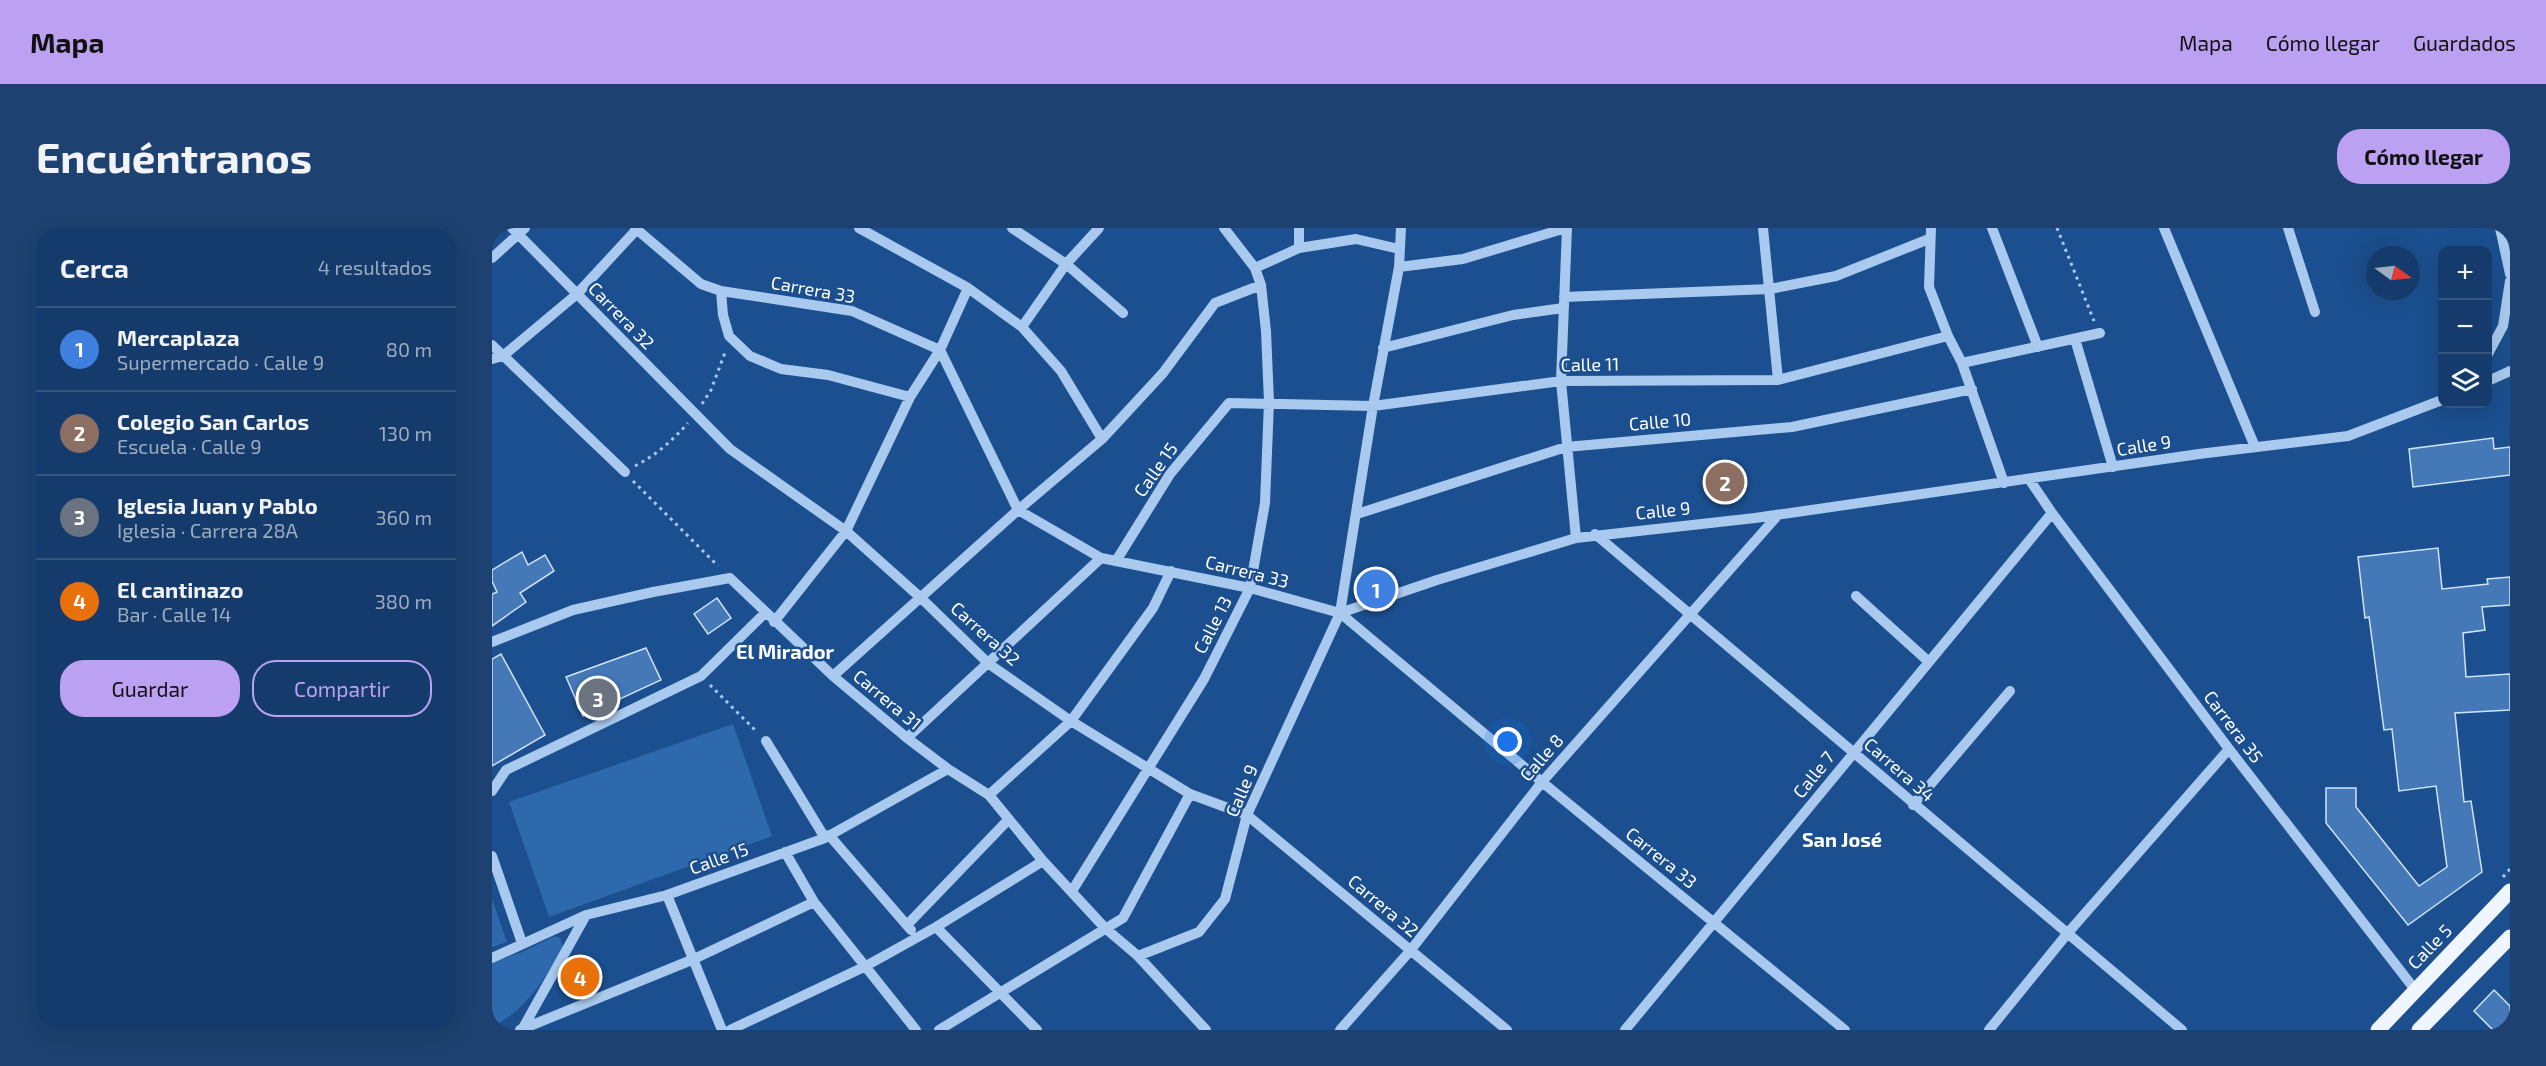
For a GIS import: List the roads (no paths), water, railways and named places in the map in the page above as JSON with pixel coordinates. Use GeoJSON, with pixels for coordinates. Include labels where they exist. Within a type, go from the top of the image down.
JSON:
{"type":"FeatureCollection","features":[{"type":"Feature","properties":{"kind":"main road","name":"Calle 5"},"geometry":{"type":"LineString","coordinates":[[2378,1030],[2510,891]]}},
{"type":"Feature","properties":{"kind":"main road"},"geometry":{"type":"LineString","coordinates":[[2419,1030],[2510,936]]}},
{"type":"Feature","properties":{"kind":"street"},"geometry":{"type":"LineString","coordinates":[[497,357],[577,294],[637,228]]}},
{"type":"Feature","properties":{"kind":"street","name":"Carrera 33"},"geometry":{"type":"LineString","coordinates":[[637,228],[701,284],[721,291],[852,311],[940,350]]}},
{"type":"Feature","properties":{"kind":"street"},"geometry":{"type":"LineString","coordinates":[[859,228],[968,288],[1022,327],[1061,371],[1102,439]]}},
{"type":"Feature","properties":{"kind":"street"},"geometry":{"type":"LineString","coordinates":[[1012,228],[1066,264],[1122,313]]}},
{"type":"Feature","properties":{"kind":"street"},"geometry":{"type":"LineString","coordinates":[[1022,327],[1066,264],[1099,228]]}},
{"type":"Feature","properties":{"kind":"street","name":"Calle 13"},"geometry":{"type":"LineString","coordinates":[[1072,891],[1204,679],[1250,588],[1265,503],[1269,402],[1266,331],[1261,285],[1255,268],[1224,228]]}},
{"type":"Feature","properties":{"kind":"street"},"geometry":{"type":"LineString","coordinates":[[1299,228],[1299,248]]}},
{"type":"Feature","properties":{"kind":"street"},"geometry":{"type":"LineString","coordinates":[[1341,613],[1373,406],[1399,267],[1401,228]]}},
{"type":"Feature","properties":{"kind":"street"},"geometry":{"type":"LineString","coordinates":[[1399,267],[1463,259],[1566,228],[1562,381],[1566,447],[1576,538]]}},
{"type":"Feature","properties":{"kind":"street"},"geometry":{"type":"LineString","coordinates":[[1763,228],[1778,380]]}},
{"type":"Feature","properties":{"kind":"street"},"geometry":{"type":"LineString","coordinates":[[1992,228],[2038,346]]}},
{"type":"Feature","properties":{"kind":"street"},"geometry":{"type":"LineString","coordinates":[[2164,228],[2255,447]]}},
{"type":"Feature","properties":{"kind":"street"},"geometry":{"type":"LineString","coordinates":[[2288,228],[2315,312]]}},
{"type":"Feature","properties":{"kind":"street"},"geometry":{"type":"LineString","coordinates":[[2500,228],[2510,274]]}},
{"type":"Feature","properties":{"kind":"street"},"geometry":{"type":"LineString","coordinates":[[492,258],[519,230]]}},
{"type":"Feature","properties":{"kind":"street","name":"Carrera 32"},"geometry":{"type":"LineString","coordinates":[[519,230],[577,294],[730,448],[846,531],[921,598],[989,664],[1071,721],[1148,770],[1190,794],[1247,815],[1507,1030]]}},
{"type":"Feature","properties":{"kind":"street"},"geometry":{"type":"LineString","coordinates":[[1383,348],[1564,303],[1770,289],[1836,276],[1930,234],[1929,287],[1972,389],[2004,483]]}},
{"type":"Feature","properties":{"kind":"street"},"geometry":{"type":"LineString","coordinates":[[1255,268],[1299,248],[1356,239],[1399,249]]}},
{"type":"Feature","properties":{"kind":"street"},"geometry":{"type":"LineString","coordinates":[[2492,345],[2503,326],[2510,281]]}},
{"type":"Feature","properties":{"kind":"street"},"geometry":{"type":"LineString","coordinates":[[833,676],[1018,510],[1102,439],[1163,373],[1215,303],[1261,285]]}},
{"type":"Feature","properties":{"kind":"street"},"geometry":{"type":"LineString","coordinates":[[774,622],[846,531],[910,397],[940,350],[968,288]]}},
{"type":"Feature","properties":{"kind":"street"},"geometry":{"type":"LineString","coordinates":[[721,291],[723,315],[729,336],[750,356],[781,369],[828,375],[910,397]]}},
{"type":"Feature","properties":{"kind":"street"},"geometry":{"type":"LineString","coordinates":[[1962,363],[2100,333]]}},
{"type":"Feature","properties":{"kind":"street","name":"Calle 11"},"geometry":{"type":"LineString","coordinates":[[1229,403],[1269,402],[1373,406],[1562,381],[1778,380],[1948,336]]}},
{"type":"Feature","properties":{"kind":"street"},"geometry":{"type":"LineString","coordinates":[[2075,339],[2112,467]]}},
{"type":"Feature","properties":{"kind":"street"},"geometry":{"type":"LineString","coordinates":[[492,345],[497,357],[625,472]]}},
{"type":"Feature","properties":{"kind":"street"},"geometry":{"type":"LineString","coordinates":[[940,350],[1018,510]]}},
{"type":"Feature","properties":{"kind":"street"},"geometry":{"type":"LineString","coordinates":[[2492,379],[2510,371]]}},
{"type":"Feature","properties":{"kind":"street","name":"Calle 10"},"geometry":{"type":"LineString","coordinates":[[1356,514],[1566,447],[1792,428],[1972,389]]}},
{"type":"Feature","properties":{"kind":"street","name":"Calle 9"},"geometry":{"type":"LineString","coordinates":[[1138,956],[1199,932],[1225,899],[1247,815],[1341,613],[1437,580],[1595,534],[1778,514],[2348,436],[2438,402]]}},
{"type":"Feature","properties":{"kind":"street","name":"Calle 15"},"geometry":{"type":"LineString","coordinates":[[1116,561],[1170,474],[1229,403]]}},
{"type":"Feature","properties":{"kind":"street","name":"Carrera 35"},"geometry":{"type":"LineString","coordinates":[[2029,479],[2229,749],[2416,991]]}},
{"type":"Feature","properties":{"kind":"street","name":"Carrera 33"},"geometry":{"type":"LineString","coordinates":[[1018,510],[1101,558],[1250,588],[1341,613],[1542,782],[1845,1030]]}},
{"type":"Feature","properties":{"kind":"street","name":"Calle 7"},"geometry":{"type":"LineString","coordinates":[[1625,1030],[2052,513]]}},
{"type":"Feature","properties":{"kind":"street","name":"Calle 8"},"geometry":{"type":"LineString","coordinates":[[1340,1030],[1410,951],[1542,782],[1778,514]]}},
{"type":"Feature","properties":{"kind":"street","name":"Carrera 34"},"geometry":{"type":"LineString","coordinates":[[1595,534],[2182,1030]]}},
{"type":"Feature","properties":{"kind":"street"},"geometry":{"type":"LineString","coordinates":[[907,738],[1101,558]]}},
{"type":"Feature","properties":{"kind":"street"},"geometry":{"type":"LineString","coordinates":[[989,795],[1071,721],[1153,608],[1171,571]]}},
{"type":"Feature","properties":{"kind":"street","name":"Carrera 31"},"geometry":{"type":"LineString","coordinates":[[492,642],[573,610],[653,592],[730,579],[833,676],[907,738],[948,769],[989,795],[1043,861],[1105,928],[1138,956],[1206,1030]]}},
{"type":"Feature","properties":{"kind":"street"},"geometry":{"type":"LineString","coordinates":[[1856,596],[1929,662]]}},
{"type":"Feature","properties":{"kind":"street"},"geometry":{"type":"LineString","coordinates":[[492,791],[506,770],[700,676],[765,613]]}},
{"type":"Feature","properties":{"kind":"street"},"geometry":{"type":"LineString","coordinates":[[1913,805],[2010,691]]}},
{"type":"Feature","properties":{"kind":"street"},"geometry":{"type":"LineString","coordinates":[[766,741],[827,837],[907,925],[916,938]]}},
{"type":"Feature","properties":{"kind":"street"},"geometry":{"type":"LineString","coordinates":[[1989,1030],[2067,934],[2229,749]]}},
{"type":"Feature","properties":{"kind":"street","name":"Calle 15"},"geometry":{"type":"LineString","coordinates":[[492,958],[586,915],[667,895],[827,837],[948,769]]}},
{"type":"Feature","properties":{"kind":"street"},"geometry":{"type":"LineString","coordinates":[[939,1030],[1123,918],[1190,794]]}},
{"type":"Feature","properties":{"kind":"street"},"geometry":{"type":"LineString","coordinates":[[907,925],[1009,819]]}},
{"type":"Feature","properties":{"kind":"street"},"geometry":{"type":"LineString","coordinates":[[785,852],[814,902],[916,1030]]}},
{"type":"Feature","properties":{"kind":"street"},"geometry":{"type":"LineString","coordinates":[[492,856],[522,943]]}},
{"type":"Feature","properties":{"kind":"street"},"geometry":{"type":"LineString","coordinates":[[730,1030],[864,967],[936,927],[1043,861]]}},
{"type":"Feature","properties":{"kind":"street"},"geometry":{"type":"LineString","coordinates":[[667,895],[723,1030]]}},
{"type":"Feature","properties":{"kind":"street"},"geometry":{"type":"LineString","coordinates":[[522,1029],[694,959],[814,902]]}},
{"type":"Feature","properties":{"kind":"street"},"geometry":{"type":"LineString","coordinates":[[522,1029],[586,915]]}},
{"type":"Feature","properties":{"kind":"street"},"geometry":{"type":"LineString","coordinates":[[936,927],[1037,1030]]}},
{"type":"Feature","properties":{"kind":"place","name":"Colegio San Carlos"},"geometry":{"type":"Point","coordinates":[1725,482]}},
{"type":"Feature","properties":{"kind":"place","name":"Mercaplaza"},"geometry":{"type":"Point","coordinates":[1376,589]}},
{"type":"Feature","properties":{"kind":"place","name":"Iglesia Juan y Pablo"},"geometry":{"type":"Point","coordinates":[598,698]}},
{"type":"Feature","properties":{"kind":"place","name":"El cantinazo"},"geometry":{"type":"Point","coordinates":[580,977]}},
{"type":"Feature","properties":{"kind":"district","name":"El Mirador"},"geometry":{"type":"Point","coordinates":[785,652]}},
{"type":"Feature","properties":{"kind":"district","name":"San José"},"geometry":{"type":"Point","coordinates":[1842,840]}}]}
